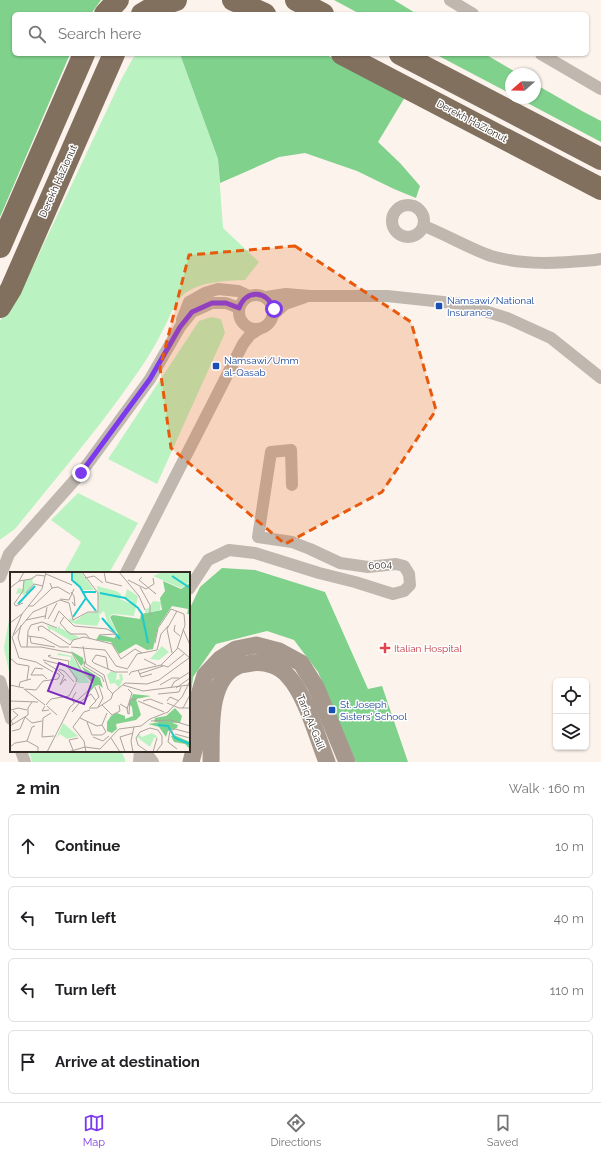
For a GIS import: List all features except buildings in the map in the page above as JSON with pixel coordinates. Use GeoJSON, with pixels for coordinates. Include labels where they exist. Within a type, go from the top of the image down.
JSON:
{"type":"FeatureCollection","features":[{"type":"Feature","properties":{"kind":"highway"},"geometry":{"type":"LineString","coordinates":[[107,12],[118,0]]}},
{"type":"Feature","properties":{"kind":"highway"},"geometry":{"type":"LineString","coordinates":[[145,12],[152,8],[176,0]]}},
{"type":"Feature","properties":{"kind":"highway"},"geometry":{"type":"LineString","coordinates":[[233,0],[260,12]]}},
{"type":"Feature","properties":{"kind":"highway"},"geometry":{"type":"LineString","coordinates":[[296,0],[319,12]]}},
{"type":"Feature","properties":{"kind":"highway"},"geometry":{"type":"LineString","coordinates":[[0,247],[83,56]]}},
{"type":"Feature","properties":{"kind":"highway","name":"Derekh HaZionut"},"geometry":{"type":"LineString","coordinates":[[0,307],[11,289],[113,56]]}},
{"type":"Feature","properties":{"kind":"highway","name":"Derekh HaZionut"},"geometry":{"type":"LineString","coordinates":[[346,56],[601,189]]}},
{"type":"Feature","properties":{"kind":"highway"},"geometry":{"type":"LineString","coordinates":[[404,56],[601,159]]}},
{"type":"Feature","properties":{"kind":"street"},"geometry":{"type":"LineString","coordinates":[[450,0],[470,12]]}},
{"type":"Feature","properties":{"kind":"street"},"geometry":{"type":"LineString","coordinates":[[544,56],[601,89]]}},
{"type":"Feature","properties":{"kind":"street"},"geometry":{"type":"LineString","coordinates":[[424,226],[492,256],[517,261],[555,263],[601,259]]}},
{"type":"Feature","properties":{"kind":"street"},"geometry":{"type":"LineString","coordinates":[[180,327],[189,302],[205,292],[218,289],[238,291],[249,296]]}},
{"type":"Feature","properties":{"kind":"street"},"geometry":{"type":"LineString","coordinates":[[234,361],[240,331],[241,303],[249,296],[259,294],[266,297],[272,303],[274,314]]}},
{"type":"Feature","properties":{"kind":"street"},"geometry":{"type":"LineString","coordinates":[[266,297],[286,294],[310,296],[387,296],[462,304],[507,318],[551,338],[601,378]]}},
{"type":"Feature","properties":{"kind":"street"},"geometry":{"type":"LineString","coordinates":[[127,572],[243,344],[250,335],[269,324],[274,314],[285,304],[310,296]]}},
{"type":"Feature","properties":{"kind":"street"},"geometry":{"type":"LineString","coordinates":[[0,577],[5,552],[81,473],[150,379],[180,327],[192,312],[212,303],[226,303],[240,314],[249,328],[259,329]]}},
{"type":"Feature","properties":{"kind":"street"},"geometry":{"type":"LineString","coordinates":[[254,553],[258,537],[271,452],[291,450],[292,485]]}},
{"type":"Feature","properties":{"kind":"street","name":"6004"},"geometry":{"type":"LineString","coordinates":[[190,587],[208,560],[229,550],[254,553],[393,594],[404,590],[410,585],[409,574],[404,566],[396,564],[368,567],[340,563],[292,542],[258,537]]}},
{"type":"Feature","properties":{"kind":"street","name":"Tariq Al-Galil"},"geometry":{"type":"LineString","coordinates":[[191,762],[197,739],[199,694],[205,675],[220,659],[236,649],[256,645],[279,651],[301,663],[316,687],[347,762]]}},
{"type":"Feature","properties":{"kind":"street","name":"Tariq Al-Galil"},"geometry":{"type":"LineString","coordinates":[[211,762],[213,704],[218,686],[229,673],[240,665],[258,662],[276,666],[288,675],[300,693],[327,762]]}},
{"type":"Feature","properties":{"kind":"street"},"geometry":{"type":"LineString","coordinates":[[0,681],[10,716]]}},
{"type":"Feature","properties":{"kind":"street"},"geometry":{"type":"LineString","coordinates":[[21,752],[25,762]]}},
{"type":"Feature","properties":{"kind":"street"},"geometry":{"type":"LineString","coordinates":[[139,762],[140,752]]}},
{"type":"Feature","properties":{"kind":"street"},"geometry":{"type":"LineString","coordinates":[[146,752],[153,762]]}},
{"type":"Feature","properties":{"kind":"highlighted area"},"geometry":{"type":"Polygon","coordinates":[[[295,246],[411,322],[436,410],[382,492],[285,544],[171,448],[160,368],[189,255],[295,246]]]}},
{"type":"Feature","properties":{"kind":"green space"},"geometry":{"type":"Polygon","coordinates":[[[0,0],[101,0],[92,12],[12,12],[12,56],[69,56],[0,217],[0,0]]]}},
{"type":"Feature","properties":{"kind":"green space"},"geometry":{"type":"Polygon","coordinates":[[[334,0],[394,0],[414,12],[356,12],[334,0]]]}},
{"type":"Feature","properties":{"kind":"green space"},"geometry":{"type":"Polygon","coordinates":[[[135,56],[181,56],[218,159],[223,228],[259,262],[245,280],[222,281],[198,286],[181,297],[175,305],[147,359],[125,390],[15,529],[0,539],[0,321],[22,290],[122,78],[135,56]]]}},
{"type":"Feature","properties":{"kind":"green space"},"geometry":{"type":"Polygon","coordinates":[[[181,56],[328,56],[408,92],[378,142],[400,163],[420,186],[416,198],[357,171],[305,153],[279,157],[220,183],[218,159],[181,56]]]}},
{"type":"Feature","properties":{"kind":"green space"},"geometry":{"type":"Polygon","coordinates":[[[439,56],[488,56],[509,68],[505,68],[505,91],[439,56]]]}},
{"type":"Feature","properties":{"kind":"green space"},"geometry":{"type":"Polygon","coordinates":[[[541,87],[601,121],[601,142],[529,104],[541,104],[541,87]]]}},
{"type":"Feature","properties":{"kind":"green space"},"geometry":{"type":"Polygon","coordinates":[[[211,317],[221,319],[225,333],[157,484],[108,459],[199,321],[211,317]]]}},
{"type":"Feature","properties":{"kind":"green space"},"geometry":{"type":"Polygon","coordinates":[[[78,493],[138,523],[110,572],[65,572],[81,542],[51,520],[78,493]]]}},
{"type":"Feature","properties":{"kind":"green space"},"geometry":{"type":"Polygon","coordinates":[[[222,568],[255,570],[325,592],[368,689],[382,686],[408,762],[356,762],[318,672],[294,640],[267,631],[216,644],[193,677],[190,704],[190,608],[200,587],[222,568]]]}},
{"type":"Feature","properties":{"kind":"green space"},"geometry":{"type":"Polygon","coordinates":[[[10,614],[10,676],[4,648],[10,614]]]}},
{"type":"Feature","properties":{"kind":"green space"},"geometry":{"type":"Polygon","coordinates":[[[29,752],[122,752],[125,759],[125,762],[32,762],[29,752]]]}},
{"type":"Feature","properties":{"kind":"place","name":"Namsawi/National Insurance"},"geometry":{"type":"Point","coordinates":[439,306]}},
{"type":"Feature","properties":{"kind":"place","name":"Namsawi/Umm al-Qasab"},"geometry":{"type":"Point","coordinates":[216,366]}},
{"type":"Feature","properties":{"kind":"place","name":"Italian Hospital"},"geometry":{"type":"Point","coordinates":[385,648]}},
{"type":"Feature","properties":{"kind":"place","name":"St. Joseph Sisters' School"},"geometry":{"type":"Point","coordinates":[332,710]}},
{"type":"Feature","properties":{"kind":"route"},"geometry":{"type":"LineString","coordinates":[[81,473],[150,379],[180,327],[192,312],[212,303],[226,303],[239,308],[245,299],[254,294],[259,294],[266,297],[272,303],[274,309]]}}]}
